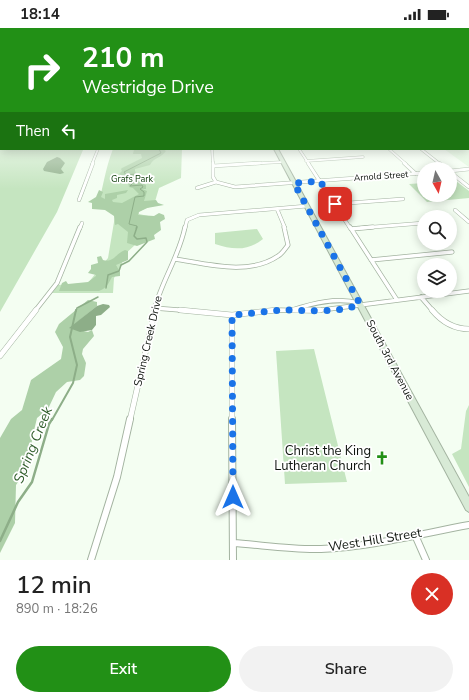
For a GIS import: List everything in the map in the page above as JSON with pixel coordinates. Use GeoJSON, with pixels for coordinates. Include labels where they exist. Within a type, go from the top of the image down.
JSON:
{"type":"FeatureCollection","features":[{"type":"Feature","properties":{"kind":"main road","name":"South 3rd Avenue"},"geometry":{"type":"LineString","coordinates":[[277,150],[469,507]]}},
{"type":"Feature","properties":{"kind":"street"},"geometry":{"type":"LineString","coordinates":[[79,200],[98,150]]}},
{"type":"Feature","properties":{"kind":"street"},"geometry":{"type":"LineString","coordinates":[[197,188],[216,182],[213,177],[212,150]]}},
{"type":"Feature","properties":{"kind":"street"},"geometry":{"type":"LineString","coordinates":[[300,150],[397,300]]}},
{"type":"Feature","properties":{"kind":"street"},"geometry":{"type":"LineString","coordinates":[[389,150],[416,174]]}},
{"type":"Feature","properties":{"kind":"street"},"geometry":{"type":"LineString","coordinates":[[422,150],[437,162]]}},
{"type":"Feature","properties":{"kind":"street"},"geometry":{"type":"LineString","coordinates":[[306,161],[363,157]]}},
{"type":"Feature","properties":{"kind":"street"},"geometry":{"type":"LineString","coordinates":[[213,166],[283,162]]}},
{"type":"Feature","properties":{"kind":"street"},"geometry":{"type":"LineString","coordinates":[[457,171],[469,169]]}},
{"type":"Feature","properties":{"kind":"street","name":"Arnold Street"},"geometry":{"type":"LineString","coordinates":[[216,182],[222,185],[235,187],[416,174]]}},
{"type":"Feature","properties":{"kind":"street"},"geometry":{"type":"LineString","coordinates":[[457,178],[469,187]]}},
{"type":"Feature","properties":{"kind":"street"},"geometry":{"type":"LineString","coordinates":[[335,204],[403,199]]}},
{"type":"Feature","properties":{"kind":"street","name":"Spring Creek Drive"},"geometry":{"type":"LineString","coordinates":[[91,560],[115,484],[154,308],[158,295],[185,236],[185,223],[190,218],[198,215],[307,206]]}},
{"type":"Feature","properties":{"kind":"street"},"geometry":{"type":"LineString","coordinates":[[175,259],[236,266],[260,264],[273,260],[280,256],[288,245],[287,234],[277,209]]}},
{"type":"Feature","properties":{"kind":"street"},"geometry":{"type":"LineString","coordinates":[[457,212],[469,222]]}},
{"type":"Feature","properties":{"kind":"street"},"geometry":{"type":"LineString","coordinates":[[0,356],[57,283],[82,224]]}},
{"type":"Feature","properties":{"kind":"street"},"geometry":{"type":"LineString","coordinates":[[351,229],[417,224]]}},
{"type":"Feature","properties":{"kind":"street"},"geometry":{"type":"LineString","coordinates":[[371,260],[452,252]]}},
{"type":"Feature","properties":{"kind":"street"},"geometry":{"type":"LineString","coordinates":[[457,292],[469,291]]}},
{"type":"Feature","properties":{"kind":"street"},"geometry":{"type":"LineString","coordinates":[[154,308],[232,315],[289,310],[314,311],[417,298]]}},
{"type":"Feature","properties":{"kind":"street"},"geometry":{"type":"LineString","coordinates":[[422,298],[445,324],[452,327],[469,328]]}},
{"type":"Feature","properties":{"kind":"street"},"geometry":{"type":"LineString","coordinates":[[289,310],[306,305],[351,300],[360,304]]}},
{"type":"Feature","properties":{"kind":"street"},"geometry":{"type":"LineString","coordinates":[[232,315],[233,560]]}},
{"type":"Feature","properties":{"kind":"street","name":"West Hill Street"},"geometry":{"type":"LineString","coordinates":[[233,542],[298,548],[332,548],[359,546],[469,525]]}},
{"type":"Feature","properties":{"kind":"street"},"geometry":{"type":"LineString","coordinates":[[415,535],[426,560]]}},
{"type":"Feature","properties":{"kind":"shaded area"},"geometry":{"type":"Polygon","coordinates":[[[445,150],[469,150],[469,167],[445,150]]]}},
{"type":"Feature","properties":{"kind":"shaded area"},"geometry":{"type":"Polygon","coordinates":[[[57,157],[65,163],[61,169],[64,173],[60,174],[44,171],[43,169],[47,162],[57,157]]]}},
{"type":"Feature","properties":{"kind":"shaded area"},"geometry":{"type":"Polygon","coordinates":[[[103,304],[109,305],[110,307],[101,315],[96,316],[96,325],[92,330],[80,332],[69,328],[97,306],[103,304]]]}},
{"type":"Feature","properties":{"kind":"green space"},"geometry":{"type":"Polygon","coordinates":[[[0,150],[83,150],[57,212],[0,312],[0,150]]]}},
{"type":"Feature","properties":{"kind":"green space","name":"Grafs Park"},"geometry":{"type":"Polygon","coordinates":[[[113,150],[182,150],[181,178],[159,188],[154,205],[138,212],[139,214],[153,217],[136,244],[122,257],[122,265],[114,278],[113,293],[52,293],[58,285],[88,283],[108,258],[115,216],[107,208],[97,209],[113,150]]]}},
{"type":"Feature","properties":{"kind":"green space"},"geometry":{"type":"Polygon","coordinates":[[[134,150],[166,151],[150,165],[135,169],[136,173],[142,177],[140,182],[146,185],[146,189],[142,189],[147,191],[144,201],[156,200],[158,203],[164,205],[147,208],[139,212],[138,215],[154,216],[159,213],[164,215],[165,219],[160,222],[161,230],[154,235],[155,239],[137,246],[127,243],[128,232],[118,224],[115,225],[114,216],[105,210],[92,209],[92,203],[88,202],[96,197],[99,190],[103,192],[101,197],[105,199],[105,194],[128,190],[126,193],[117,195],[117,198],[112,200],[113,202],[122,203],[139,194],[133,188],[129,187],[127,177],[119,174],[122,171],[122,168],[142,158],[141,154],[133,154],[134,150]]]}},
{"type":"Feature","properties":{"kind":"green space"},"geometry":{"type":"Polygon","coordinates":[[[457,182],[469,191],[469,198],[457,199],[457,182]]]}},
{"type":"Feature","properties":{"kind":"green space"},"geometry":{"type":"Polygon","coordinates":[[[417,183],[417,192],[409,184],[417,183]]]}},
{"type":"Feature","properties":{"kind":"green space"},"geometry":{"type":"Polygon","coordinates":[[[257,229],[263,239],[252,246],[234,248],[215,244],[215,233],[257,229]]]}},
{"type":"Feature","properties":{"kind":"green space"},"geometry":{"type":"Polygon","coordinates":[[[125,250],[128,251],[128,260],[116,265],[120,272],[120,276],[112,277],[104,289],[99,291],[59,291],[62,283],[66,281],[68,284],[88,282],[96,276],[88,273],[91,269],[91,265],[98,263],[97,257],[101,256],[103,260],[107,261],[125,250]]]}},
{"type":"Feature","properties":{"kind":"green space"},"geometry":{"type":"Polygon","coordinates":[[[88,300],[97,302],[97,306],[70,328],[88,332],[92,330],[94,336],[83,349],[82,354],[86,363],[84,376],[80,380],[67,382],[56,392],[48,409],[37,418],[27,469],[16,485],[15,523],[0,553],[0,438],[11,419],[22,410],[31,380],[61,359],[63,347],[55,332],[59,324],[88,300]]]}},
{"type":"Feature","properties":{"kind":"green space"},"geometry":{"type":"Polygon","coordinates":[[[314,349],[347,482],[285,484],[276,351],[314,349]]]}},
{"type":"Feature","properties":{"kind":"green space"},"geometry":{"type":"Polygon","coordinates":[[[469,405],[469,487],[452,454],[461,449],[466,411],[469,405]]]}},
{"type":"Feature","properties":{"kind":"waterway","name":"Spring Creek"},"geometry":{"type":"LineString","coordinates":[[136,228],[137,226],[129,224],[135,197],[144,196],[144,192],[140,189],[143,187],[142,185],[130,186],[134,182],[133,180],[138,178],[136,174],[126,175],[124,172],[161,153],[160,150]]}},
{"type":"Feature","properties":{"kind":"waterway","name":"Spring Creek"},"geometry":{"type":"LineString","coordinates":[[106,288],[108,275],[119,271],[121,265],[129,261],[147,242],[146,238],[137,239],[134,236],[137,227]]}},
{"type":"Feature","properties":{"kind":"waterway","name":"Spring Creek"},"geometry":{"type":"LineString","coordinates":[[76,311],[77,308],[98,297]]}},
{"type":"Feature","properties":{"kind":"waterway","name":"Spring Creek"},"geometry":{"type":"LineString","coordinates":[[52,420],[73,383],[77,365],[70,337],[76,310]]}},
{"type":"Feature","properties":{"kind":"waterway","name":"Spring Creek"},"geometry":{"type":"LineString","coordinates":[[0,541],[18,502],[32,482],[49,424],[52,419]]}},
{"type":"Feature","properties":{"kind":"place","name":"Christ the King Lutheran Church"},"geometry":{"type":"Point","coordinates":[382,458]}},
{"type":"Feature","properties":{"kind":"route"},"geometry":{"type":"LineString","coordinates":[[233,497],[232,315],[281,310],[314,311],[352,307],[360,304],[294,183],[320,181],[335,204]]}}]}
